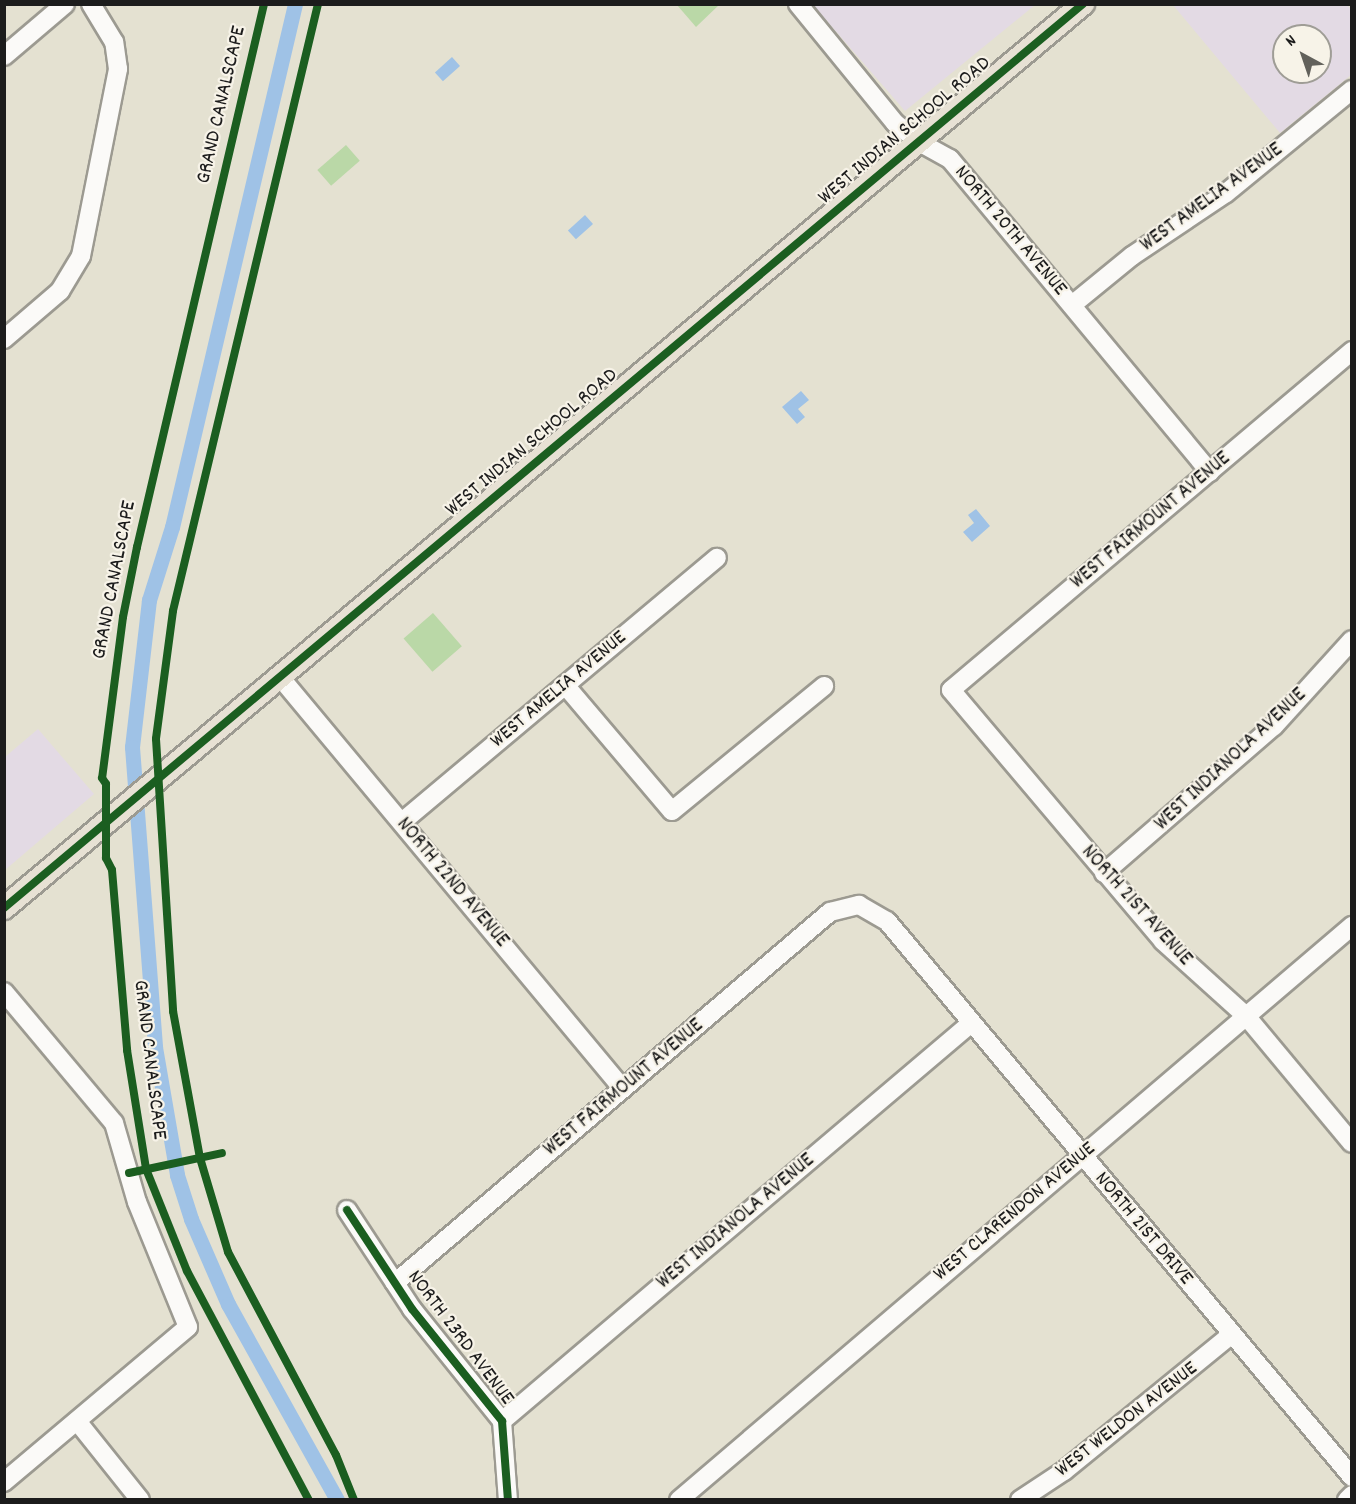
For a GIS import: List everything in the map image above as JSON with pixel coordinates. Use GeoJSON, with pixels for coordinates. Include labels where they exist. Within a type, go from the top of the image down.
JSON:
{"type":"FeatureCollection","features":[{"type":"Feature","properties":{"kind":"main road","name":"WEST INDIAN SCHOOL ROAD"},"geometry":{"type":"LineString","coordinates":[[4,908],[1083,4]]}},
{"type":"Feature","properties":{"kind":"street"},"geometry":{"type":"LineString","coordinates":[[4,56],[65,4]]}},
{"type":"Feature","properties":{"kind":"street"},"geometry":{"type":"LineString","coordinates":[[4,339],[60,291],[81,256],[118,69],[114,42],[91,4]]}},
{"type":"Feature","properties":{"kind":"street","name":"NORTH 20TH AVENUE"},"geometry":{"type":"LineString","coordinates":[[798,4],[895,123],[919,142],[950,159],[1210,472]]}},
{"type":"Feature","properties":{"kind":"street","name":"WEST AMELIA AVENUE"},"geometry":{"type":"LineString","coordinates":[[1072,305],[1132,256],[1226,193],[1352,90]]}},
{"type":"Feature","properties":{"kind":"street","name":"WEST FAIRMOUNT AVENUE"},"geometry":{"type":"LineString","coordinates":[[951,690],[1352,351]]}},
{"type":"Feature","properties":{"kind":"street","name":"WEST AMELIA AVENUE"},"geometry":{"type":"LineString","coordinates":[[402,822],[717,558]]}},
{"type":"Feature","properties":{"kind":"street","name":"WEST INDIANOLA AVENUE"},"geometry":{"type":"LineString","coordinates":[[1104,873],[1274,726],[1352,640]]}},
{"type":"Feature","properties":{"kind":"street","name":"NORTH 22ND AVENUE"},"geometry":{"type":"LineString","coordinates":[[280,677],[623,1089]]}},
{"type":"Feature","properties":{"kind":"street"},"geometry":{"type":"LineString","coordinates":[[565,686],[672,811],[824,686]]}},
{"type":"Feature","properties":{"kind":"street","name":"NORTH 21ST AVENUE"},"geometry":{"type":"LineString","coordinates":[[951,690],[1163,941],[1246,1016],[1352,1143]]}},
{"type":"Feature","properties":{"kind":"street","name":"WEST FAIRMOUNT AVENUE"},"geometry":{"type":"LineString","coordinates":[[395,1283],[830,912],[860,905]]}},
{"type":"Feature","properties":{"kind":"street","name":"NORTH 21ST DRIVE"},"geometry":{"type":"LineString","coordinates":[[860,905],[887,921],[970,1024],[1352,1477]]}},
{"type":"Feature","properties":{"kind":"street","name":"WEST CLARENDON AVENUE"},"geometry":{"type":"LineString","coordinates":[[679,1500],[1352,926]]}},
{"type":"Feature","properties":{"kind":"street"},"geometry":{"type":"LineString","coordinates":[[4,992],[114,1123],[137,1202],[188,1327],[4,1482]]}},
{"type":"Feature","properties":{"kind":"street","name":"WEST INDIANOLA AVENUE"},"geometry":{"type":"LineString","coordinates":[[502,1421],[970,1024]]}},
{"type":"Feature","properties":{"kind":"street","name":"NORTH 23RD AVENUE"},"geometry":{"type":"LineString","coordinates":[[347,1210],[395,1283],[502,1421],[508,1500]]}},
{"type":"Feature","properties":{"kind":"street","name":"WEST WELDON AVENUE"},"geometry":{"type":"LineString","coordinates":[[1020,1500],[1073,1465],[1231,1335]]}},
{"type":"Feature","properties":{"kind":"street"},"geometry":{"type":"LineString","coordinates":[[78,1421],[140,1500]]}},
{"type":"Feature","properties":{"kind":"street"},"geometry":{"type":"LineString","coordinates":[[1347,1500],[1352,1496]]}},
{"type":"Feature","properties":{"kind":"shaded area"},"geometry":{"type":"Polygon","coordinates":[[[813,5],[1035,5],[905,111],[813,5]]]}},
{"type":"Feature","properties":{"kind":"shaded area"},"geometry":{"type":"Polygon","coordinates":[[[1173,5],[1347,5],[1351,9],[1351,75],[1280,133],[1173,5]]]}},
{"type":"Feature","properties":{"kind":"shaded area"},"geometry":{"type":"Polygon","coordinates":[[[38,729],[94,794],[5,870],[5,757],[38,729]]]}},
{"type":"Feature","properties":{"kind":"green space"},"geometry":{"type":"Polygon","coordinates":[[[677,4],[720,4],[696,27],[677,5],[677,4]]]}},
{"type":"Feature","properties":{"kind":"green space"},"geometry":{"type":"Polygon","coordinates":[[[346,145],[360,161],[331,186],[317,170],[346,145]]]}},
{"type":"Feature","properties":{"kind":"green space"},"geometry":{"type":"Polygon","coordinates":[[[433,613],[462,646],[432,672],[404,639],[433,613]]]}},
{"type":"Feature","properties":{"kind":"water"},"geometry":{"type":"Polygon","coordinates":[[[452,57],[460,66],[443,81],[435,72],[452,57]]]}},
{"type":"Feature","properties":{"kind":"water"},"geometry":{"type":"Polygon","coordinates":[[[585,215],[593,224],[576,239],[568,230],[585,215]]]}},
{"type":"Feature","properties":{"kind":"water"},"geometry":{"type":"Polygon","coordinates":[[[801,391],[809,400],[798,409],[805,417],[797,424],[782,407],[801,391]]]}},
{"type":"Feature","properties":{"kind":"water"},"geometry":{"type":"Polygon","coordinates":[[[976,509],[990,526],[972,542],[963,532],[974,523],[968,515],[976,509]]]}},
{"type":"Feature","properties":{"kind":"waterway"},"geometry":{"type":"LineString","coordinates":[[295,4],[172,527],[149,600],[132,747],[155,1047],[177,1175],[191,1219],[228,1304],[337,1500]]}},
{"type":"Feature","properties":{"kind":"cycle path","name":"GRAND CANALSCAPE"},"geometry":{"type":"LineString","coordinates":[[264,4],[137,547],[123,617],[102,778],[106,784],[106,858],[112,870],[127,1050],[146,1169],[187,1271],[309,1500]]}},
{"type":"Feature","properties":{"kind":"cycle path"},"geometry":{"type":"LineString","coordinates":[[318,4],[173,611],[156,739],[173,1011],[200,1158],[228,1252],[336,1455],[354,1500]]}},
{"type":"Feature","properties":{"kind":"cycle path"},"geometry":{"type":"LineString","coordinates":[[4,908],[1083,4]]}},
{"type":"Feature","properties":{"kind":"cycle path"},"geometry":{"type":"LineString","coordinates":[[129,1173],[222,1153]]}},
{"type":"Feature","properties":{"kind":"cycle path"},"geometry":{"type":"LineString","coordinates":[[347,1210],[412,1309],[502,1421],[508,1500]]}}]}
